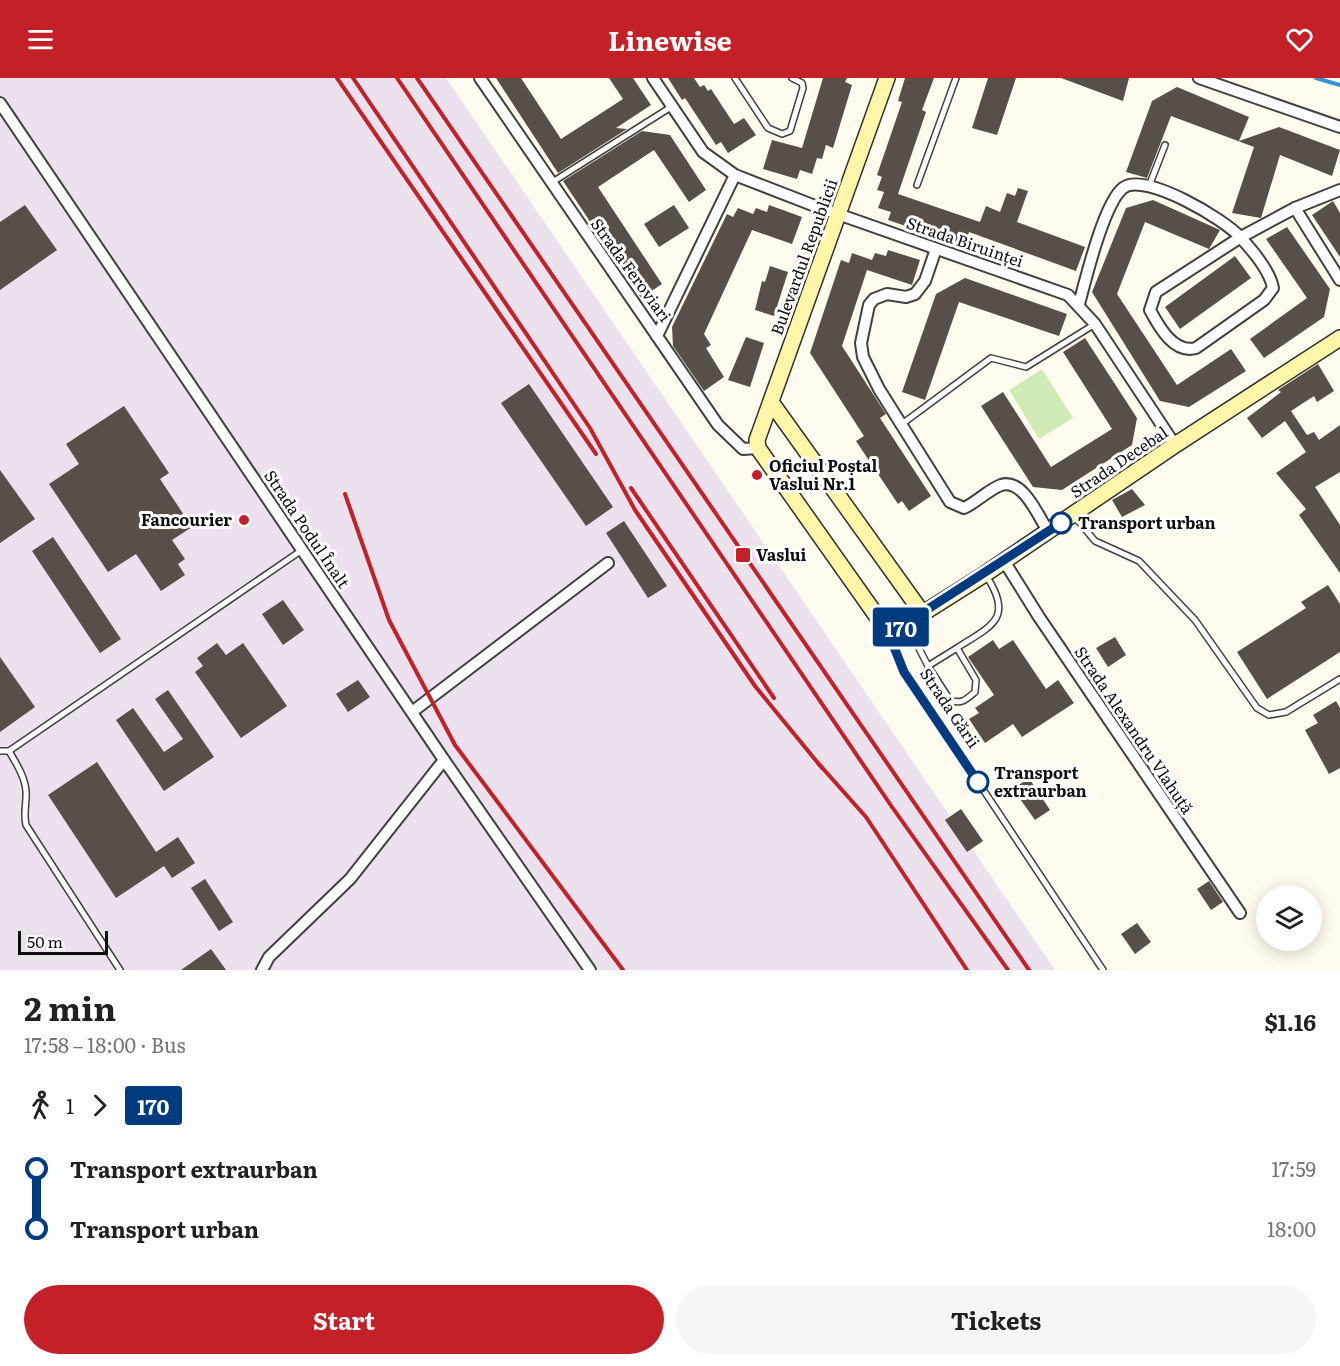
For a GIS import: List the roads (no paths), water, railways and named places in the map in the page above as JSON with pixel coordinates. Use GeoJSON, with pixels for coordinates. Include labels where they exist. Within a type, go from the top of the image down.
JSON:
{"type":"FeatureCollection","features":[{"type":"Feature","properties":{"kind":"street","name":"Strada Feroviari"},"geometry":{"type":"LineString","coordinates":[[480,78],[657,336],[735,175]]}},
{"type":"Feature","properties":{"kind":"street","name":"Strada Biruinței"},"geometry":{"type":"LineString","coordinates":[[653,78],[703,152],[735,175],[839,215],[1053,288],[1079,304],[1095,324],[1175,445]]}},
{"type":"Feature","properties":{"kind":"street","name":"Bulevardul Republicii"},"geometry":{"type":"LineString","coordinates":[[758,448],[758,434],[839,215],[886,78]]}},
{"type":"Feature","properties":{"kind":"street"},"geometry":{"type":"LineString","coordinates":[[1199,78],[1340,127]]}},
{"type":"Feature","properties":{"kind":"street","name":"Strada Podul Înalt"},"geometry":{"type":"LineString","coordinates":[[0,104],[444,760],[590,970]]}},
{"type":"Feature","properties":{"kind":"street"},"geometry":{"type":"LineString","coordinates":[[1079,304],[1100,233],[1116,196],[1124,187],[1132,184],[1149,186],[1200,207],[1241,237],[1271,279],[1273,288],[1270,294],[1196,348],[1181,349],[1175,345],[1150,310],[1151,301],[1156,292],[1241,237],[1295,208],[1340,190]]}},
{"type":"Feature","properties":{"kind":"street"},"geometry":{"type":"LineString","coordinates":[[1295,208],[1340,280]]}},
{"type":"Feature","properties":{"kind":"street"},"geometry":{"type":"LineString","coordinates":[[936,249],[920,290],[906,297],[887,294],[874,299],[869,305],[863,324],[861,343],[863,357],[950,502],[964,508],[1000,486],[1010,484],[1020,488],[1048,531]]}},
{"type":"Feature","properties":{"kind":"street"},"geometry":{"type":"LineString","coordinates":[[657,336],[725,433],[743,449],[758,448]]}},
{"type":"Feature","properties":{"kind":"street","name":"Strada Decebal"},"geometry":{"type":"LineString","coordinates":[[888,632],[923,614],[985,574],[1175,445],[1340,338]]}},
{"type":"Feature","properties":{"kind":"street"},"geometry":{"type":"LineString","coordinates":[[771,402],[923,614]]}},
{"type":"Feature","properties":{"kind":"street","name":"Strada Gării"},"geometry":{"type":"LineString","coordinates":[[758,448],[888,632]]}},
{"type":"Feature","properties":{"kind":"street","name":"Strada Alexandru Vlahuță"},"geometry":{"type":"LineString","coordinates":[[1004,561],[1039,617],[1240,913]]}},
{"type":"Feature","properties":{"kind":"street"},"geometry":{"type":"LineString","coordinates":[[412,712],[608,563]]}},
{"type":"Feature","properties":{"kind":"street"},"geometry":{"type":"LineString","coordinates":[[262,970],[269,957],[350,879],[444,760]]}},
{"type":"Feature","properties":{"kind":"lane"},"geometry":{"type":"LineString","coordinates":[[735,78],[768,128],[782,134],[789,131],[802,88],[802,83],[792,78]]}},
{"type":"Feature","properties":{"kind":"lane"},"geometry":{"type":"LineString","coordinates":[[917,185],[956,78]]}},
{"type":"Feature","properties":{"kind":"lane"},"geometry":{"type":"LineString","coordinates":[[551,183],[671,107]]}},
{"type":"Feature","properties":{"kind":"lane"},"geometry":{"type":"LineString","coordinates":[[1149,186],[1165,145]]}},
{"type":"Feature","properties":{"kind":"lane"},"geometry":{"type":"LineString","coordinates":[[902,425],[991,358],[1026,367],[1095,324]]}},
{"type":"Feature","properties":{"kind":"lane"},"geometry":{"type":"LineString","coordinates":[[1073,515],[1095,541],[1139,561],[1187,611],[1257,708],[1269,715],[1286,712],[1340,680]]}},
{"type":"Feature","properties":{"kind":"lane"},"geometry":{"type":"LineString","coordinates":[[0,751],[9,751],[303,549]]}},
{"type":"Feature","properties":{"kind":"lane"},"geometry":{"type":"LineString","coordinates":[[928,666],[993,625],[998,616],[1000,602],[985,574]]}},
{"type":"Feature","properties":{"kind":"lane"},"geometry":{"type":"LineString","coordinates":[[906,624],[928,666],[950,700],[956,703],[965,701],[975,692],[976,680],[957,648]]}},
{"type":"Feature","properties":{"kind":"lane","name":"Strada Gării"},"geometry":{"type":"LineString","coordinates":[[888,632],[904,672],[1103,970]]}},
{"type":"Feature","properties":{"kind":"lane"},"geometry":{"type":"LineString","coordinates":[[9,751],[25,786],[23,812],[26,825],[120,970]]}},
{"type":"Feature","properties":{"kind":"waterway"},"geometry":{"type":"LineString","coordinates":[[1316,78],[1340,85]]}},
{"type":"Feature","properties":{"kind":"railway"},"geometry":{"type":"LineString","coordinates":[[337,78],[596,454]]}},
{"type":"Feature","properties":{"kind":"railway"},"geometry":{"type":"LineString","coordinates":[[353,78],[590,428],[635,510],[755,686],[822,768]]}},
{"type":"Feature","properties":{"kind":"railway"},"geometry":{"type":"LineString","coordinates":[[397,78],[892,807],[1008,970]]}},
{"type":"Feature","properties":{"kind":"railway"},"geometry":{"type":"LineString","coordinates":[[417,78],[1029,970]]}},
{"type":"Feature","properties":{"kind":"railway"},"geometry":{"type":"LineString","coordinates":[[631,488],[774,698]]}},
{"type":"Feature","properties":{"kind":"railway"},"geometry":{"type":"LineString","coordinates":[[345,494],[389,620],[455,745],[623,970]]}},
{"type":"Feature","properties":{"kind":"railway"},"geometry":{"type":"LineString","coordinates":[[818,763],[866,817],[967,970]]}},
{"type":"Feature","properties":{"kind":"place","name":"Oficiul Poștal Vaslui Nr.1"},"geometry":{"type":"Point","coordinates":[757,475]}},
{"type":"Feature","properties":{"kind":"place","name":"Fancourier"},"geometry":{"type":"Point","coordinates":[244,520]}},
{"type":"Feature","properties":{"kind":"place","name":"Transport urban"},"geometry":{"type":"Point","coordinates":[1061,523]}},
{"type":"Feature","properties":{"kind":"place","name":"Vaslui"},"geometry":{"type":"Point","coordinates":[743,555]}},
{"type":"Feature","properties":{"kind":"place","name":"Transport extraurban"},"geometry":{"type":"Point","coordinates":[978,782]}}]}
